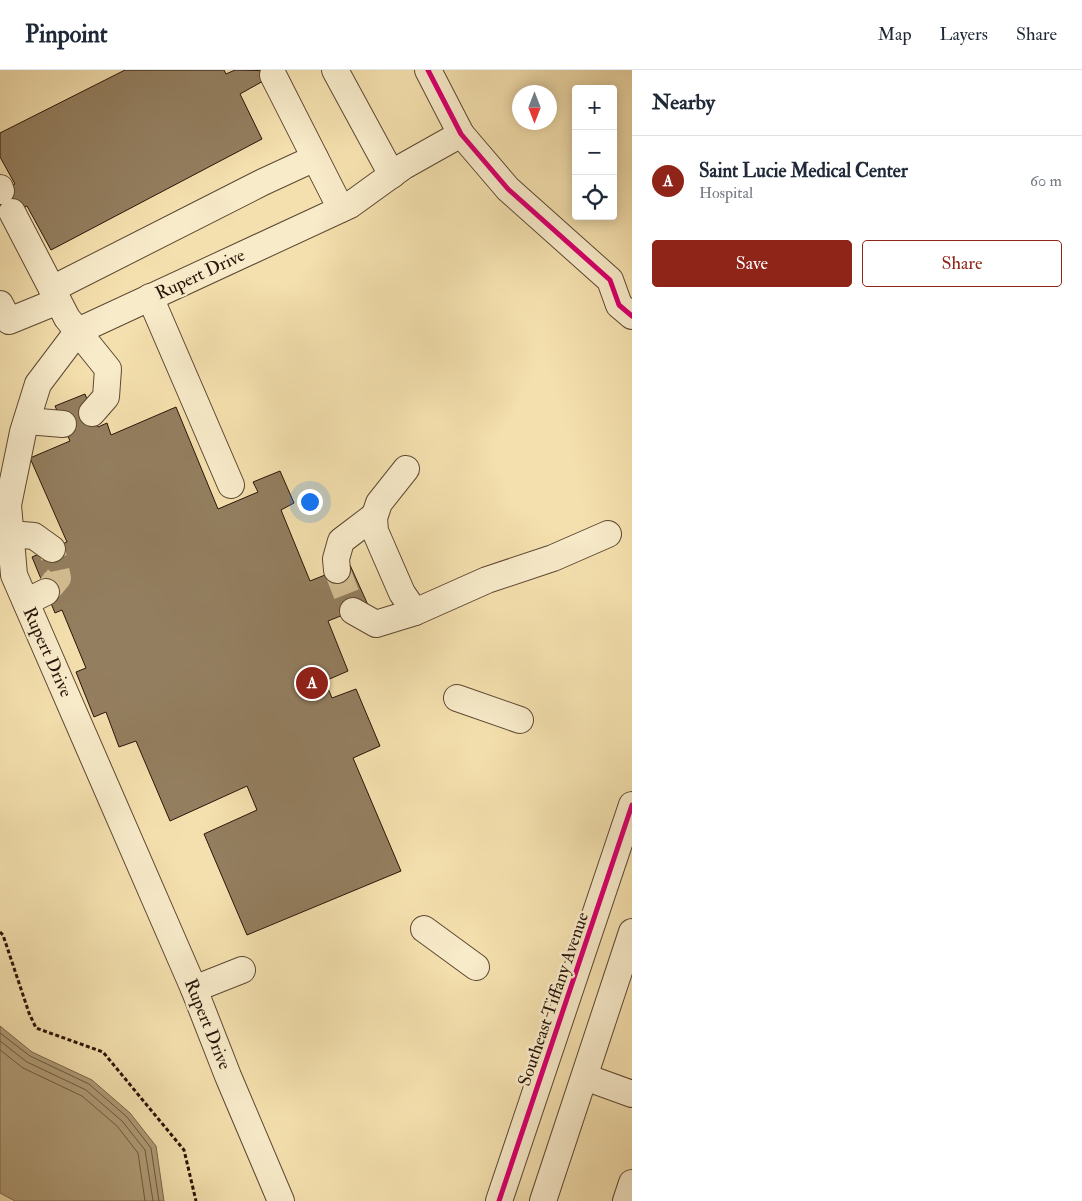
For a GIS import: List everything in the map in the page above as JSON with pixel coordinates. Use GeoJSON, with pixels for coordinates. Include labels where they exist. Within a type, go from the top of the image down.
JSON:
{"type":"FeatureCollection","features":[{"type":"Feature","properties":{"kind":"street"},"geometry":{"type":"LineString","coordinates":[[335,70],[392,175]]}},
{"type":"Feature","properties":{"kind":"street"},"geometry":{"type":"LineString","coordinates":[[428,70],[460,134],[508,189],[621,282],[619,305],[632,316]]}},
{"type":"Feature","properties":{"kind":"street"},"geometry":{"type":"LineString","coordinates":[[273,76],[341,209]]}},
{"type":"Feature","properties":{"kind":"street","name":"Rupert Drive"},"geometry":{"type":"LineString","coordinates":[[281,1201],[228,1076],[36,597],[14,574],[8,505],[27,421],[38,384],[78,331],[350,205],[392,175],[460,134]]}},
{"type":"Feature","properties":{"kind":"street"},"geometry":{"type":"LineString","coordinates":[[0,304],[9,321],[254,187],[315,158]]}},
{"type":"Feature","properties":{"kind":"street"},"geometry":{"type":"LineString","coordinates":[[5,197],[67,318],[108,369],[106,397],[92,413]]}},
{"type":"Feature","properties":{"kind":"street"},"geometry":{"type":"LineString","coordinates":[[150,297],[231,485]]}},
{"type":"Feature","properties":{"kind":"street"},"geometry":{"type":"LineString","coordinates":[[27,421],[62,424]]}},
{"type":"Feature","properties":{"kind":"street"},"geometry":{"type":"LineString","coordinates":[[406,469],[379,503],[374,516],[375,531],[402,593],[415,612]]}},
{"type":"Feature","properties":{"kind":"street"},"geometry":{"type":"LineString","coordinates":[[337,570],[336,559],[340,541],[374,516]]}},
{"type":"Feature","properties":{"kind":"street"},"geometry":{"type":"LineString","coordinates":[[10,534],[34,536],[52,549]]}},
{"type":"Feature","properties":{"kind":"street"},"geometry":{"type":"LineString","coordinates":[[353,611],[376,624],[415,612],[487,580],[553,558],[608,534]]}},
{"type":"Feature","properties":{"kind":"street"},"geometry":{"type":"LineString","coordinates":[[457,698],[520,720]]}},
{"type":"Feature","properties":{"kind":"street","name":"Southeast Tiffany Avenue"},"geometry":{"type":"LineString","coordinates":[[499,1201],[632,806]]}},
{"type":"Feature","properties":{"kind":"street"},"geometry":{"type":"LineString","coordinates":[[424,930],[476,967]]}},
{"type":"Feature","properties":{"kind":"street"},"geometry":{"type":"LineString","coordinates":[[544,1201],[632,932]]}},
{"type":"Feature","properties":{"kind":"street"},"geometry":{"type":"LineString","coordinates":[[194,989],[242,970]]}},
{"type":"Feature","properties":{"kind":"street"},"geometry":{"type":"LineString","coordinates":[[585,1077],[632,1094]]}},
{"type":"Feature","properties":{"kind":"street"},"geometry":{"type":"LineString","coordinates":[[626,1201],[632,1184]]}},
{"type":"Feature","properties":{"kind":"path"},"geometry":{"type":"LineString","coordinates":[[0,932],[36,1028],[103,1052],[184,1150],[196,1201]]}},
{"type":"Feature","properties":{"kind":"water"},"geometry":{"type":"Polygon","coordinates":[[[0,1026],[32,1052],[92,1080],[130,1113],[156,1146],[164,1201],[15,1201],[0,1193],[0,1026]]]}},
{"type":"Feature","properties":{"kind":"building"},"geometry":{"type":"Polygon","coordinates":[[[125,70],[224,70],[226,74],[235,70],[281,71],[240,94],[262,139],[51,250],[27,206],[0,218],[0,192],[15,184],[0,157],[0,133],[125,70]]]}},
{"type":"Feature","properties":{"kind":"building"},"geometry":{"type":"Polygon","coordinates":[[[85,394],[98,427],[107,423],[111,435],[176,407],[218,509],[258,492],[253,482],[280,471],[294,503],[281,510],[310,581],[350,565],[368,605],[328,621],[348,671],[325,681],[332,698],[356,689],[380,746],[353,758],[401,871],[247,935],[204,834],[257,810],[247,786],[170,821],[136,741],[119,747],[106,712],[94,717],[76,672],[86,668],[62,610],[55,613],[32,557],[67,542],[30,458],[70,441],[55,406],[85,394]]]}},
{"type":"Feature","properties":{"kind":"tunnel"},"geometry":{"type":"LineString","coordinates":[[46,592],[58,578],[52,549]]}},
{"type":"Feature","properties":{"kind":"tunnel"},"geometry":{"type":"LineString","coordinates":[[337,570],[353,611]]}},
{"type":"Feature","properties":{"kind":"cycle path"},"geometry":{"type":"LineString","coordinates":[[428,70],[461,134],[508,189],[610,280],[619,305],[632,316]]}},
{"type":"Feature","properties":{"kind":"cycle path"},"geometry":{"type":"LineString","coordinates":[[499,1201],[632,805]]}},
{"type":"Feature","properties":{"kind":"place","name":"Saint Lucie Medical Center"},"geometry":{"type":"Point","coordinates":[312,683]}}]}
